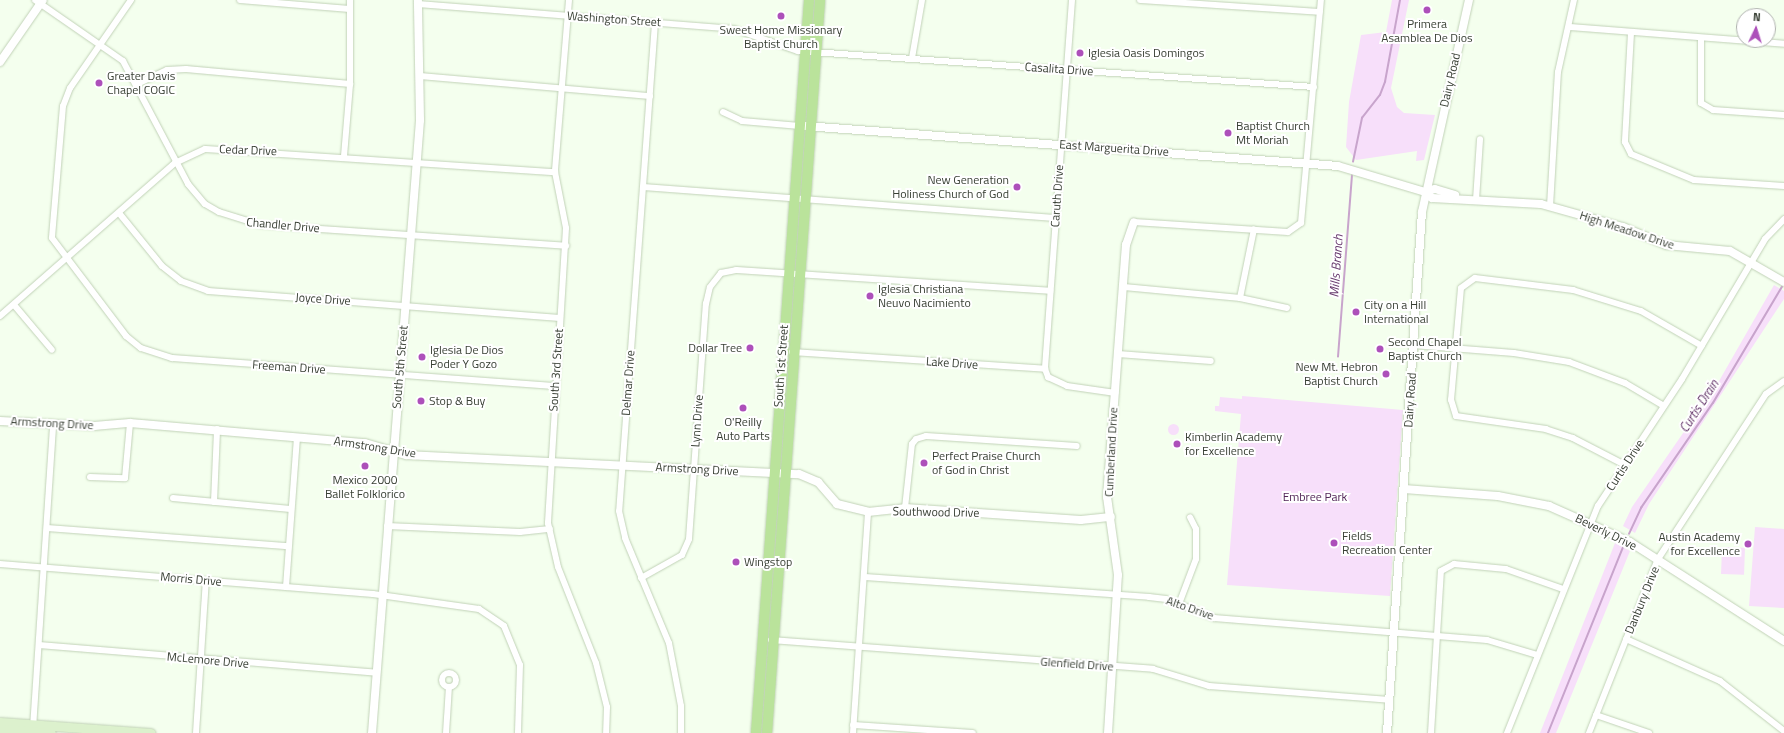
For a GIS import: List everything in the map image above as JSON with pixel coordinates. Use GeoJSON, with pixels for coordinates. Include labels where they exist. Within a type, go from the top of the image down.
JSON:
{"type":"FeatureCollection","features":[{"type":"Feature","properties":{"kind":"main road","name":"South 1st Street"},"geometry":{"type":"LineString","coordinates":[[756,728],[767,555],[809,0]]}},
{"type":"Feature","properties":{"kind":"main road","name":"South 1st Street"},"geometry":{"type":"LineString","coordinates":[[768,729],[784,473],[820,0]]}},
{"type":"Feature","properties":{"kind":"main road"},"geometry":{"type":"LineString","coordinates":[[767,555],[779,556]]}},
{"type":"Feature","properties":{"kind":"main road"},"geometry":{"type":"LineString","coordinates":[[0,722],[51,733]]}},
{"type":"Feature","properties":{"kind":"main road"},"geometry":{"type":"LineString","coordinates":[[756,728],[768,729]]}},
{"type":"Feature","properties":{"kind":"main road"},"geometry":{"type":"LineString","coordinates":[[0,729],[151,733]]}},
{"type":"Feature","properties":{"kind":"street","name":"Freeman Drive"},"geometry":{"type":"LineString","coordinates":[[131,0],[70,88],[63,106],[52,238],[66,260],[126,336],[156,354],[400,375],[554,386]]}},
{"type":"Feature","properties":{"kind":"street"},"geometry":{"type":"LineString","coordinates":[[240,0],[350,9]]}},
{"type":"Feature","properties":{"kind":"street"},"geometry":{"type":"LineString","coordinates":[[344,156],[350,84],[350,0]]}},
{"type":"Feature","properties":{"kind":"street","name":"South 3rd Street"},"geometry":{"type":"LineString","coordinates":[[569,0],[555,172],[566,228],[566,246],[549,462],[550,529],[558,567],[596,663],[607,707],[606,733]]}},
{"type":"Feature","properties":{"kind":"street"},"geometry":{"type":"LineString","coordinates":[[912,58],[922,0]]}},
{"type":"Feature","properties":{"kind":"street","name":"Caruth Drive"},"geometry":{"type":"LineString","coordinates":[[1045,369],[1072,0]]}},
{"type":"Feature","properties":{"kind":"street"},"geometry":{"type":"LineString","coordinates":[[1140,0],[1320,12]]}},
{"type":"Feature","properties":{"kind":"street"},"geometry":{"type":"LineString","coordinates":[[1134,222],[1288,232],[1301,224],[1304,217],[1309,161],[1321,0]]}},
{"type":"Feature","properties":{"kind":"street","name":"Dairy Road"},"geometry":{"type":"LineString","coordinates":[[1387,733],[1413,345],[1425,192],[1469,0]]}},
{"type":"Feature","properties":{"kind":"street"},"geometry":{"type":"LineString","coordinates":[[1550,206],[1558,72],[1570,27],[1574,0]]}},
{"type":"Feature","properties":{"kind":"street","name":"Chandler Drive"},"geometry":{"type":"LineString","coordinates":[[40,1],[123,61],[137,84],[175,163],[206,204],[236,220],[411,235],[566,246]]}},
{"type":"Feature","properties":{"kind":"street"},"geometry":{"type":"LineString","coordinates":[[0,62],[40,1]]}},
{"type":"Feature","properties":{"kind":"street","name":"Washington Street"},"geometry":{"type":"LineString","coordinates":[[418,2],[743,30],[780,48],[805,52]]}},
{"type":"Feature","properties":{"kind":"street","name":"South 5th Street"},"geometry":{"type":"LineString","coordinates":[[372,733],[387,526],[417,161],[420,76],[418,2]]}},
{"type":"Feature","properties":{"kind":"street","name":"Delmar Drive"},"geometry":{"type":"LineString","coordinates":[[655,23],[622,465],[621,525],[641,578],[669,643],[681,706],[681,733]]}},
{"type":"Feature","properties":{"kind":"street"},"geometry":{"type":"LineString","coordinates":[[1570,27],[1784,44]]}},
{"type":"Feature","properties":{"kind":"street"},"geometry":{"type":"LineString","coordinates":[[1631,33],[1625,142],[1631,154],[1694,180],[1784,186]]}},
{"type":"Feature","properties":{"kind":"street"},"geometry":{"type":"LineString","coordinates":[[1701,38],[1701,103],[1713,110],[1784,115]]}},
{"type":"Feature","properties":{"kind":"street","name":"Casalita Drive"},"geometry":{"type":"LineString","coordinates":[[805,52],[912,58],[1314,87]]}},
{"type":"Feature","properties":{"kind":"street"},"geometry":{"type":"LineString","coordinates":[[137,84],[167,70],[186,69],[350,84]]}},
{"type":"Feature","properties":{"kind":"street"},"geometry":{"type":"LineString","coordinates":[[420,76],[650,96]]}},
{"type":"Feature","properties":{"kind":"street"},"geometry":{"type":"LineString","coordinates":[[723,112],[742,120],[800,126]]}},
{"type":"Feature","properties":{"kind":"street","name":"East Marguerita Drive"},"geometry":{"type":"LineString","coordinates":[[800,126],[1309,161],[1352,169],[1425,192]]}},
{"type":"Feature","properties":{"kind":"street"},"geometry":{"type":"LineString","coordinates":[[1476,200],[1480,139]]}},
{"type":"Feature","properties":{"kind":"street","name":"Cedar Drive"},"geometry":{"type":"LineString","coordinates":[[0,316],[16,306],[175,163],[205,149],[216,148],[344,156],[555,172]]}},
{"type":"Feature","properties":{"kind":"street"},"geometry":{"type":"LineString","coordinates":[[643,188],[805,201],[1056,218]]}},
{"type":"Feature","properties":{"kind":"street","name":"High Meadow Drive"},"geometry":{"type":"LineString","coordinates":[[1425,192],[1432,198],[1463,198],[1550,206],[1623,227],[1666,245],[1730,251],[1784,282]]}},
{"type":"Feature","properties":{"kind":"street","name":"Joyce Drive"},"geometry":{"type":"LineString","coordinates":[[119,213],[162,266],[196,288],[560,318]]}},
{"type":"Feature","properties":{"kind":"street","name":"Curtis Drive"},"geometry":{"type":"LineString","coordinates":[[1507,733],[1590,523],[1625,465],[1702,346],[1751,262],[1772,230],[1784,219]]}},
{"type":"Feature","properties":{"kind":"street","name":"Cumberland Drive"},"geometry":{"type":"LineString","coordinates":[[1108,733],[1117,594],[1111,517],[1107,497],[1126,245],[1134,222]]}},
{"type":"Feature","properties":{"kind":"street"},"geometry":{"type":"LineString","coordinates":[[1240,298],[1254,229]]}},
{"type":"Feature","properties":{"kind":"street","name":"Lynn Drive"},"geometry":{"type":"LineString","coordinates":[[641,578],[675,561],[686,549],[710,287],[720,273],[728,270],[788,273]]}},
{"type":"Feature","properties":{"kind":"street"},"geometry":{"type":"LineString","coordinates":[[788,273],[1050,291]]}},
{"type":"Feature","properties":{"kind":"street"},"geometry":{"type":"LineString","coordinates":[[1625,465],[1573,438],[1546,429],[1461,419],[1453,408],[1461,288],[1466,281],[1475,278],[1544,284],[1604,297],[1641,311],[1702,346]]}},
{"type":"Feature","properties":{"kind":"street"},"geometry":{"type":"LineString","coordinates":[[1124,287],[1240,298],[1287,308]]}},
{"type":"Feature","properties":{"kind":"street"},"geometry":{"type":"LineString","coordinates":[[16,306],[52,350]]}},
{"type":"Feature","properties":{"kind":"street"},"geometry":{"type":"LineString","coordinates":[[1413,345],[1569,362],[1625,383],[1664,406]]}},
{"type":"Feature","properties":{"kind":"street","name":"Lake Drive"},"geometry":{"type":"LineString","coordinates":[[782,351],[1045,369]]}},
{"type":"Feature","properties":{"kind":"street"},"geometry":{"type":"LineString","coordinates":[[1118,354],[1210,361]]}},
{"type":"Feature","properties":{"kind":"street"},"geometry":{"type":"LineString","coordinates":[[1045,369],[1048,377],[1068,386],[1115,392]]}},
{"type":"Feature","properties":{"kind":"street","name":"Danbury Drive"},"geometry":{"type":"LineString","coordinates":[[1589,733],[1658,559],[1766,394],[1784,382]]}},
{"type":"Feature","properties":{"kind":"street","name":"Armstrong Drive"},"geometry":{"type":"LineString","coordinates":[[0,421],[53,424],[130,423],[217,430],[365,443],[406,455],[774,472]]}},
{"type":"Feature","properties":{"kind":"street"},"geometry":{"type":"LineString","coordinates":[[90,477],[125,478],[130,423]]}},
{"type":"Feature","properties":{"kind":"street"},"geometry":{"type":"LineString","coordinates":[[33,729],[53,424]]}},
{"type":"Feature","properties":{"kind":"street"},"geometry":{"type":"LineString","coordinates":[[214,502],[217,430]]}},
{"type":"Feature","properties":{"kind":"street"},"geometry":{"type":"LineString","coordinates":[[905,508],[912,444],[926,436],[1077,446]]}},
{"type":"Feature","properties":{"kind":"street"},"geometry":{"type":"LineString","coordinates":[[286,587],[290,508],[297,437]]}},
{"type":"Feature","properties":{"kind":"street","name":"Southwood Drive"},"geometry":{"type":"LineString","coordinates":[[774,472],[810,477],[837,504],[868,512],[905,508],[1081,520],[1111,517]]}},
{"type":"Feature","properties":{"kind":"street","name":"Beverly Drive"},"geometry":{"type":"LineString","coordinates":[[1404,489],[1529,501],[1590,523],[1658,559],[1784,641]]}},
{"type":"Feature","properties":{"kind":"street"},"geometry":{"type":"LineString","coordinates":[[173,498],[290,508]]}},
{"type":"Feature","properties":{"kind":"street"},"geometry":{"type":"LineString","coordinates":[[853,733],[865,577],[868,512]]}},
{"type":"Feature","properties":{"kind":"street"},"geometry":{"type":"LineString","coordinates":[[1178,604],[1196,559],[1196,529],[1190,517]]}},
{"type":"Feature","properties":{"kind":"street"},"geometry":{"type":"LineString","coordinates":[[387,526],[513,532],[550,529]]}},
{"type":"Feature","properties":{"kind":"street"},"geometry":{"type":"LineString","coordinates":[[47,528],[288,546]]}},
{"type":"Feature","properties":{"kind":"street","name":"Morris Drive"},"geometry":{"type":"LineString","coordinates":[[0,564],[206,580],[457,603],[495,617],[504,626],[520,665],[518,733]]}},
{"type":"Feature","properties":{"kind":"street"},"geometry":{"type":"LineString","coordinates":[[1431,733],[1439,575],[1445,568],[1454,564],[1506,569],[1563,589]]}},
{"type":"Feature","properties":{"kind":"street","name":"Alto Drive"},"geometry":{"type":"LineString","coordinates":[[865,577],[1117,594],[1166,599],[1214,618],[1394,631],[1487,640],[1537,655]]}},
{"type":"Feature","properties":{"kind":"street"},"geometry":{"type":"LineString","coordinates":[[196,733],[206,580]]}},
{"type":"Feature","properties":{"kind":"street","name":"Glenfield Drive"},"geometry":{"type":"LineString","coordinates":[[762,639],[1166,671],[1209,686],[1389,700]]}},
{"type":"Feature","properties":{"kind":"street"},"geometry":{"type":"LineString","coordinates":[[1626,639],[1720,681],[1784,731]]}},
{"type":"Feature","properties":{"kind":"street","name":"McLemore Drive"},"geometry":{"type":"LineString","coordinates":[[39,646],[377,673]]}},
{"type":"Feature","properties":{"kind":"street"},"geometry":{"type":"LineString","coordinates":[[446,733],[449,687]]}},
{"type":"Feature","properties":{"kind":"street"},"geometry":{"type":"LineString","coordinates":[[1596,715],[1648,733]]}},
{"type":"Feature","properties":{"kind":"street"},"geometry":{"type":"LineString","coordinates":[[853,725],[974,733]]}},
{"type":"Feature","properties":{"kind":"green space"},"geometry":{"type":"Polygon","coordinates":[[[1392,0],[1409,0],[1391,88],[1397,107],[1404,113],[1435,115],[1424,160],[1416,161],[1417,151],[1356,160],[1346,147],[1349,102],[1361,35],[1386,32],[1392,0]]]}},
{"type":"Feature","properties":{"kind":"green space"},"geometry":{"type":"Polygon","coordinates":[[[1774,285],[1784,291],[1784,299],[1649,504],[1635,533],[1623,526],[1632,507],[1719,381],[1774,285]]]}},
{"type":"Feature","properties":{"kind":"green space","name":"Embree Park"},"geometry":{"type":"Polygon","coordinates":[[[1242,396],[1403,410],[1390,596],[1227,585],[1241,414],[1215,411],[1215,406],[1219,406],[1220,397],[1242,399],[1242,396]]]}},
{"type":"Feature","properties":{"kind":"green space"},"geometry":{"type":"Polygon","coordinates":[[[1171,424],[1175,424],[1177,425],[1177,433],[1171,434],[1168,431],[1168,427],[1171,424]]]}},
{"type":"Feature","properties":{"kind":"green space"},"geometry":{"type":"Polygon","coordinates":[[[1755,527],[1784,529],[1784,608],[1749,606],[1755,527]]]}},
{"type":"Feature","properties":{"kind":"green space"},"geometry":{"type":"Polygon","coordinates":[[[1615,543],[1630,551],[1556,733],[1540,733],[1615,543]]]}},
{"type":"Feature","properties":{"kind":"green space"},"geometry":{"type":"Polygon","coordinates":[[[1722,547],[1745,548],[1744,575],[1721,574],[1722,547]]]}},
{"type":"Feature","properties":{"kind":"waterway","name":"Mills Branch"},"geometry":{"type":"LineString","coordinates":[[1353,162],[1362,118],[1380,95],[1385,82],[1400,0]]}},
{"type":"Feature","properties":{"kind":"waterway","name":"Mills Branch"},"geometry":{"type":"LineString","coordinates":[[1338,357],[1352,176]]}},
{"type":"Feature","properties":{"kind":"waterway","name":"Curtis Drain"},"geometry":{"type":"LineString","coordinates":[[1629,534],[1641,508],[1713,403],[1782,287]]}},
{"type":"Feature","properties":{"kind":"waterway","name":"Curtis Drain"},"geometry":{"type":"LineString","coordinates":[[1548,733],[1624,545]]}},
{"type":"Feature","properties":{"kind":"place","name":"Primera Asamblea De Dios"},"geometry":{"type":"Point","coordinates":[1427,10]}},
{"type":"Feature","properties":{"kind":"place","name":"Sweet Home Missionary Baptist Church"},"geometry":{"type":"Point","coordinates":[781,16]}},
{"type":"Feature","properties":{"kind":"place","name":"Iglesia Oasis Domingos"},"geometry":{"type":"Point","coordinates":[1080,53]}},
{"type":"Feature","properties":{"kind":"place","name":"Greater Davis Chapel COGIC"},"geometry":{"type":"Point","coordinates":[99,83]}},
{"type":"Feature","properties":{"kind":"place","name":"Baptist Church Mt Moriah"},"geometry":{"type":"Point","coordinates":[1228,133]}},
{"type":"Feature","properties":{"kind":"place","name":"New Generation Holiness Church of God"},"geometry":{"type":"Point","coordinates":[1017,187]}},
{"type":"Feature","properties":{"kind":"place","name":"Iglesia Christiana Neuvo Nacimiento"},"geometry":{"type":"Point","coordinates":[870,296]}},
{"type":"Feature","properties":{"kind":"place","name":"City on a Hill International"},"geometry":{"type":"Point","coordinates":[1356,312]}},
{"type":"Feature","properties":{"kind":"place","name":"Dollar Tree"},"geometry":{"type":"Point","coordinates":[750,348]}},
{"type":"Feature","properties":{"kind":"place","name":"Second Chapel Baptist Church"},"geometry":{"type":"Point","coordinates":[1380,349]}},
{"type":"Feature","properties":{"kind":"place","name":"Iglesia De Dios Poder Y Gozo"},"geometry":{"type":"Point","coordinates":[422,357]}},
{"type":"Feature","properties":{"kind":"place","name":"New Mt. Hebron Baptist Church"},"geometry":{"type":"Point","coordinates":[1386,374]}},
{"type":"Feature","properties":{"kind":"place","name":"Stop & Buy"},"geometry":{"type":"Point","coordinates":[421,401]}},
{"type":"Feature","properties":{"kind":"place","name":"O'Reilly Auto Parts"},"geometry":{"type":"Point","coordinates":[743,408]}},
{"type":"Feature","properties":{"kind":"place","name":"Kimberlin Academy for Excellence"},"geometry":{"type":"Point","coordinates":[1177,444]}},
{"type":"Feature","properties":{"kind":"place","name":"Perfect Praise Church of God in Christ"},"geometry":{"type":"Point","coordinates":[924,463]}},
{"type":"Feature","properties":{"kind":"place","name":"Mexico 2000 Ballet Folklorico"},"geometry":{"type":"Point","coordinates":[365,466]}},
{"type":"Feature","properties":{"kind":"place","name":"Fields Recreation Center"},"geometry":{"type":"Point","coordinates":[1334,543]}},
{"type":"Feature","properties":{"kind":"place","name":"Austin Academy for Excellence"},"geometry":{"type":"Point","coordinates":[1748,544]}},
{"type":"Feature","properties":{"kind":"place","name":"Wingstop"},"geometry":{"type":"Point","coordinates":[736,562]}}]}
